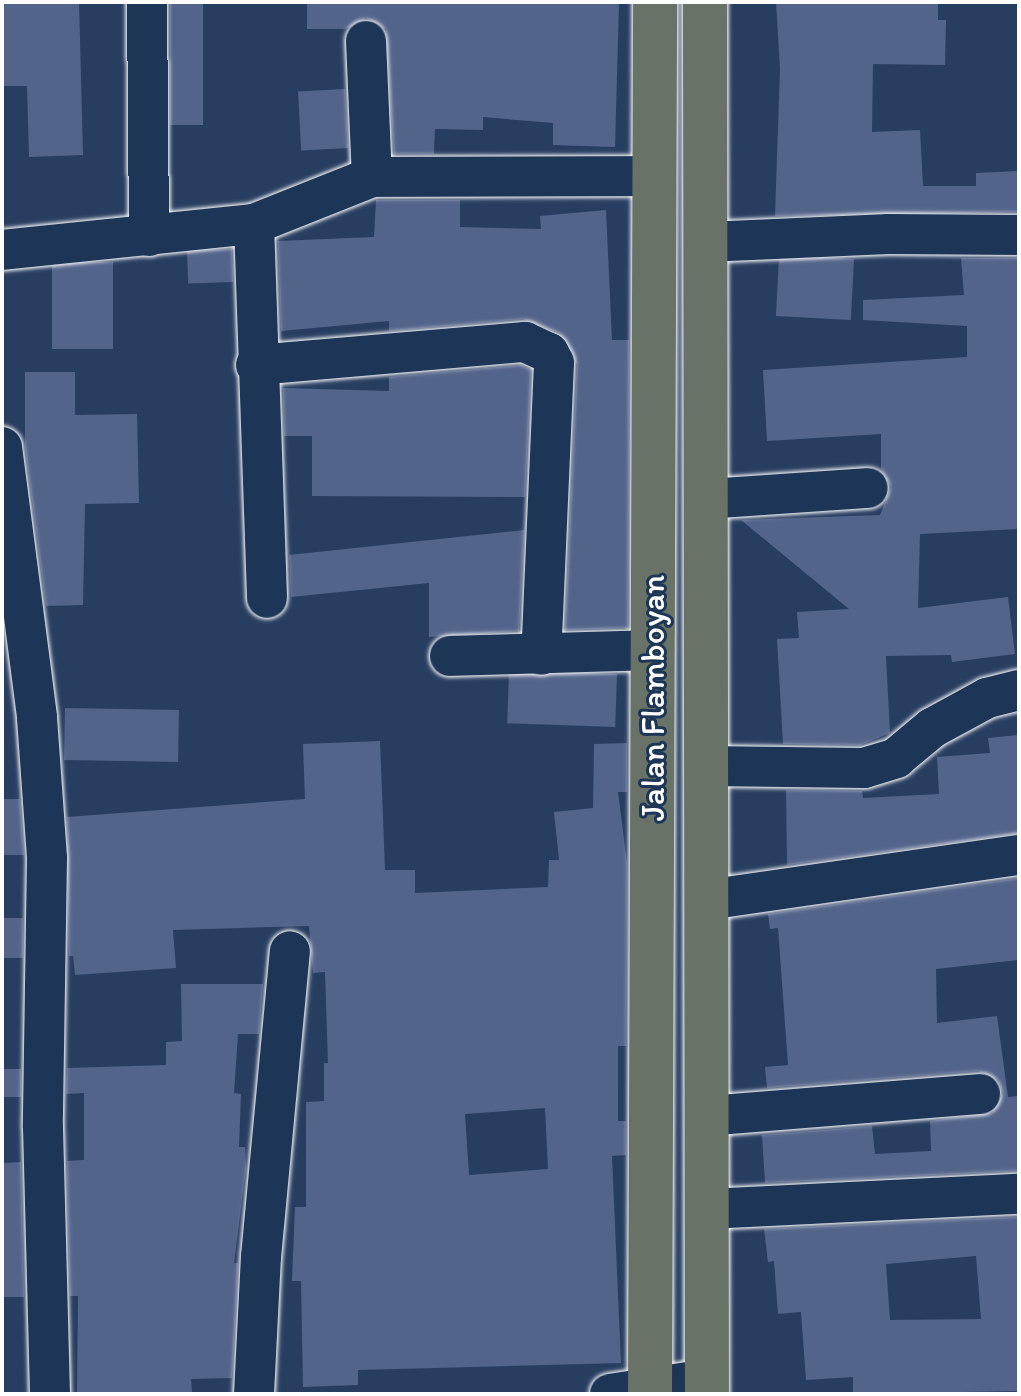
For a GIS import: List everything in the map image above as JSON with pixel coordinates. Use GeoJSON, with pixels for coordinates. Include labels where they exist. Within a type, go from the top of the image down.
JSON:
{"type":"FeatureCollection","features":[{"type":"Feature","properties":{"kind":"main road"},"geometry":{"type":"LineString","coordinates":[[655,7],[705,5]]}},
{"type":"Feature","properties":{"kind":"main road","name":"Jalan Flamboyan"},"geometry":{"type":"LineString","coordinates":[[705,5],[707,1386]]}},
{"type":"Feature","properties":{"kind":"main road","name":"Jalan Flamboyan"},"geometry":{"type":"LineString","coordinates":[[637,1392],[653,650],[655,7]]}},
{"type":"Feature","properties":{"kind":"street"},"geometry":{"type":"LineString","coordinates":[[147,2],[149,236]]}},
{"type":"Feature","properties":{"kind":"street"},"geometry":{"type":"LineString","coordinates":[[366,41],[372,177]]}},
{"type":"Feature","properties":{"kind":"street"},"geometry":{"type":"LineString","coordinates":[[2,250],[254,224],[372,177],[655,176]]}},
{"type":"Feature","properties":{"kind":"street"},"geometry":{"type":"LineString","coordinates":[[254,224],[256,365],[267,598]]}},
{"type":"Feature","properties":{"kind":"street"},"geometry":{"type":"LineString","coordinates":[[706,242],[889,234],[1019,235]]}},
{"type":"Feature","properties":{"kind":"street"},"geometry":{"type":"LineString","coordinates":[[256,365],[525,342],[549,353],[554,363],[541,655]]}},
{"type":"Feature","properties":{"kind":"street"},"geometry":{"type":"LineString","coordinates":[[2,447],[37,718],[47,858],[43,1127],[50,1394]]}},
{"type":"Feature","properties":{"kind":"street"},"geometry":{"type":"LineString","coordinates":[[706,499],[868,488]]}},
{"type":"Feature","properties":{"kind":"street"},"geometry":{"type":"LineString","coordinates":[[450,656],[653,650]]}},
{"type":"Feature","properties":{"kind":"street"},"geometry":{"type":"LineString","coordinates":[[706,766],[864,768],[896,758],[932,728],[987,698],[1019,690]]}},
{"type":"Feature","properties":{"kind":"street"},"geometry":{"type":"LineString","coordinates":[[706,900],[1019,855]]}},
{"type":"Feature","properties":{"kind":"street"},"geometry":{"type":"LineString","coordinates":[[254,1394],[261,1257],[290,951]]}},
{"type":"Feature","properties":{"kind":"street"},"geometry":{"type":"LineString","coordinates":[[706,1116],[980,1094]]}},
{"type":"Feature","properties":{"kind":"street"},"geometry":{"type":"LineString","coordinates":[[707,1209],[1019,1194]]}},
{"type":"Feature","properties":{"kind":"street"},"geometry":{"type":"LineString","coordinates":[[637,1392],[707,1386]]}},
{"type":"Feature","properties":{"kind":"building"},"geometry":{"type":"Polygon","coordinates":[[[2,2],[79,2],[83,155],[29,157],[27,86],[2,86],[2,2]]]}},
{"type":"Feature","properties":{"kind":"building"},"geometry":{"type":"Polygon","coordinates":[[[170,2],[203,2],[203,125],[170,125],[170,2]]]}},
{"type":"Feature","properties":{"kind":"building"},"geometry":{"type":"Polygon","coordinates":[[[307,2],[619,2],[615,147],[553,145],[553,123],[483,117],[483,130],[435,129],[434,154],[394,154],[386,29],[366,18],[346,29],[307,29],[307,2]]]}},
{"type":"Feature","properties":{"kind":"building"},"geometry":{"type":"Polygon","coordinates":[[[776,2],[938,2],[938,20],[946,20],[945,65],[873,64],[872,132],[920,130],[923,186],[976,186],[976,173],[1019,171],[1019,212],[775,216],[780,69],[776,2]]]}},
{"type":"Feature","properties":{"kind":"building"},"geometry":{"type":"Polygon","coordinates":[[[345,89],[348,148],[301,150],[298,91],[345,89]]]}},
{"type":"Feature","properties":{"kind":"building"},"geometry":{"type":"Polygon","coordinates":[[[376,200],[460,200],[460,227],[541,229],[540,216],[606,210],[612,340],[629,340],[628,628],[565,630],[577,364],[559,333],[523,319],[389,331],[389,321],[281,331],[278,241],[374,237],[376,200]]]}},
{"type":"Feature","properties":{"kind":"building"},"geometry":{"type":"Polygon","coordinates":[[[232,249],[233,282],[188,284],[187,251],[232,249]]]}},
{"type":"Feature","properties":{"kind":"building"},"geometry":{"type":"Polygon","coordinates":[[[779,255],[854,259],[851,320],[776,316],[779,255]]]}},
{"type":"Feature","properties":{"kind":"building"},"geometry":{"type":"Polygon","coordinates":[[[961,258],[1019,258],[1019,529],[920,534],[918,608],[1008,597],[1015,654],[952,662],[951,655],[886,656],[890,733],[860,745],[783,744],[777,639],[799,638],[797,612],[849,609],[741,520],[880,515],[891,487],[881,469],[881,434],[767,441],[763,370],[967,357],[967,326],[863,320],[863,300],[964,295],[961,258]]]}},
{"type":"Feature","properties":{"kind":"building"},"geometry":{"type":"Polygon","coordinates":[[[52,262],[113,262],[113,349],[52,349],[52,262]]]}},
{"type":"Feature","properties":{"kind":"building"},"geometry":{"type":"Polygon","coordinates":[[[521,365],[531,370],[525,497],[312,496],[312,436],[284,436],[283,388],[389,391],[389,377],[521,365]]]}},
{"type":"Feature","properties":{"kind":"building"},"geometry":{"type":"Polygon","coordinates":[[[25,372],[75,372],[75,415],[137,414],[139,503],[85,504],[83,605],[46,606],[25,446],[25,372]]]}},
{"type":"Feature","properties":{"kind":"building"},"geometry":{"type":"Polygon","coordinates":[[[524,530],[519,631],[429,637],[429,583],[291,597],[289,555],[524,530]]]}},
{"type":"Feature","properties":{"kind":"building"},"geometry":{"type":"Polygon","coordinates":[[[509,670],[617,674],[615,727],[507,723],[509,670]]]}},
{"type":"Feature","properties":{"kind":"building"},"geometry":{"type":"Polygon","coordinates":[[[65,708],[179,710],[178,762],[64,760],[65,708]]]}},
{"type":"Feature","properties":{"kind":"building"},"geometry":{"type":"Polygon","coordinates":[[[1019,735],[1019,833],[787,865],[786,790],[862,791],[863,798],[939,794],[937,757],[990,753],[988,738],[1019,735]]]}},
{"type":"Feature","properties":{"kind":"building"},"geometry":{"type":"Polygon","coordinates":[[[380,741],[385,870],[415,870],[415,893],[548,887],[549,860],[559,860],[554,812],[593,808],[594,744],[627,743],[627,792],[618,792],[627,862],[626,1046],[618,1046],[618,1121],[626,1121],[626,1155],[612,1156],[621,1363],[358,1370],[358,1385],[303,1387],[301,1281],[292,1281],[295,1207],[306,1207],[306,1102],[324,1101],[324,1063],[328,1063],[325,972],[313,973],[309,926],[173,930],[176,968],[75,975],[73,956],[69,956],[67,817],[305,799],[303,744],[380,741]],[[545,1108],[465,1114],[469,1175],[548,1169],[545,1108]]]}},
{"type":"Feature","properties":{"kind":"building"},"geometry":{"type":"Polygon","coordinates":[[[2,799],[20,799],[24,855],[2,855],[2,799]]]}},
{"type":"Feature","properties":{"kind":"building"},"geometry":{"type":"Polygon","coordinates":[[[1019,878],[1019,960],[936,969],[937,1023],[997,1016],[1008,1097],[1019,1096],[1019,1171],[765,1183],[762,1135],[872,1126],[875,1154],[931,1151],[930,1121],[992,1113],[1003,1093],[998,1080],[978,1071],[767,1088],[765,1067],[788,1065],[778,928],[770,929],[768,914],[1019,878]]]}},
{"type":"Feature","properties":{"kind":"building"},"geometry":{"type":"Polygon","coordinates":[[[2,918],[23,918],[23,958],[2,958],[2,918]]]}},
{"type":"Feature","properties":{"kind":"building"},"geometry":{"type":"Polygon","coordinates":[[[181,984],[263,984],[259,1034],[238,1034],[234,1093],[241,1094],[239,1147],[245,1147],[246,1168],[234,1263],[238,1263],[232,1378],[191,1379],[192,1394],[77,1394],[78,1296],[70,1296],[67,1161],[84,1160],[84,1093],[66,1094],[67,1068],[166,1065],[166,1042],[182,1041],[181,984]]]}},
{"type":"Feature","properties":{"kind":"building"},"geometry":{"type":"Polygon","coordinates":[[[2,1069],[21,1069],[21,1097],[2,1097],[2,1069]]]}},
{"type":"Feature","properties":{"kind":"building"},"geometry":{"type":"Polygon","coordinates":[[[21,1162],[24,1297],[2,1297],[2,1163],[21,1162]]]}},
{"type":"Feature","properties":{"kind":"building"},"geometry":{"type":"Polygon","coordinates":[[[1019,1217],[1019,1391],[853,1394],[853,1377],[806,1380],[801,1312],[778,1314],[774,1261],[768,1262],[764,1229],[1019,1217]],[[976,1256],[886,1264],[890,1320],[981,1319],[976,1256]]]}}]}
